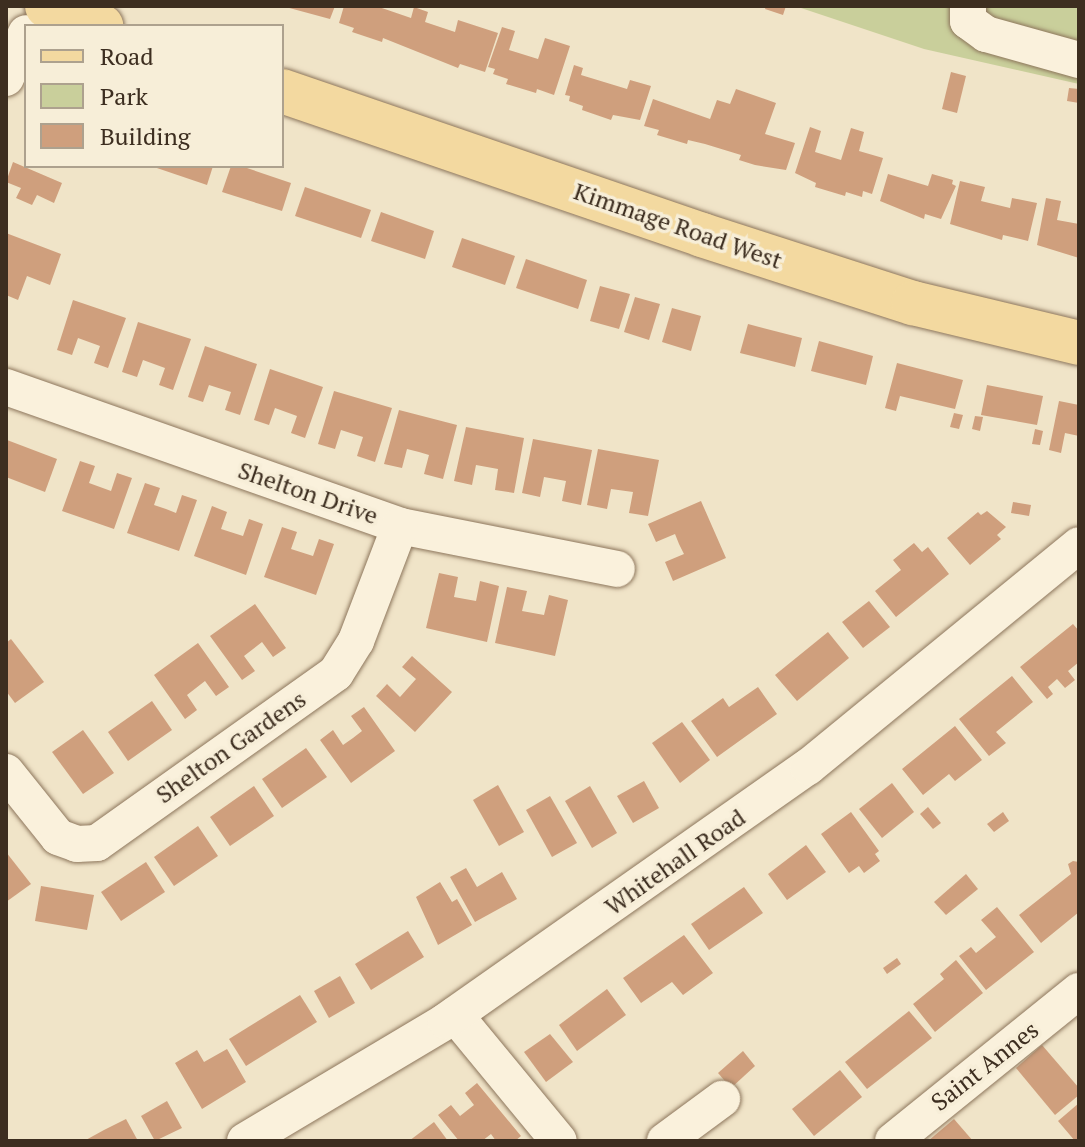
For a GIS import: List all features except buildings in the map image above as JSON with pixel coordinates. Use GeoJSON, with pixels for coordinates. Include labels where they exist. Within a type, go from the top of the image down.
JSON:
{"type":"FeatureCollection","features":[{"type":"Feature","properties":{"kind":"main road"},"geometry":{"type":"LineString","coordinates":[[47,6],[96,24]]}},
{"type":"Feature","properties":{"kind":"main road","name":"Kimmage Road West"},"geometry":{"type":"LineString","coordinates":[[284,92],[702,235],[913,303],[1079,343]]}},
{"type":"Feature","properties":{"kind":"street"},"geometry":{"type":"LineString","coordinates":[[30,24],[39,6]]}},
{"type":"Feature","properties":{"kind":"street"},"geometry":{"type":"LineString","coordinates":[[968,6],[968,21],[986,34],[1079,60]]}},
{"type":"Feature","properties":{"kind":"street"},"geometry":{"type":"LineString","coordinates":[[6,78],[24,38]]}},
{"type":"Feature","properties":{"kind":"street","name":"Shelton Drive"},"geometry":{"type":"LineString","coordinates":[[6,387],[400,526],[617,569]]}},
{"type":"Feature","properties":{"kind":"street","name":"Shelton Gardens"},"geometry":{"type":"LineString","coordinates":[[6,772],[58,837],[77,844],[97,843],[336,673],[356,641],[400,526]]}},
{"type":"Feature","properties":{"kind":"street","name":"Whitehall Road"},"geometry":{"type":"LineString","coordinates":[[245,1141],[455,1015],[808,767],[1079,545]]}},
{"type":"Feature","properties":{"kind":"street","name":"Saint Annes"},"geometry":{"type":"LineString","coordinates":[[893,1141],[1075,1004]]}},
{"type":"Feature","properties":{"kind":"street"},"geometry":{"type":"LineString","coordinates":[[455,1015],[559,1141]]}},
{"type":"Feature","properties":{"kind":"street"},"geometry":{"type":"LineString","coordinates":[[665,1141],[722,1099]]}},
{"type":"Feature","properties":{"kind":"green space"},"geometry":{"type":"Polygon","coordinates":[[[795,6],[1079,6],[1079,84],[924,49],[795,6]]]}}]}
